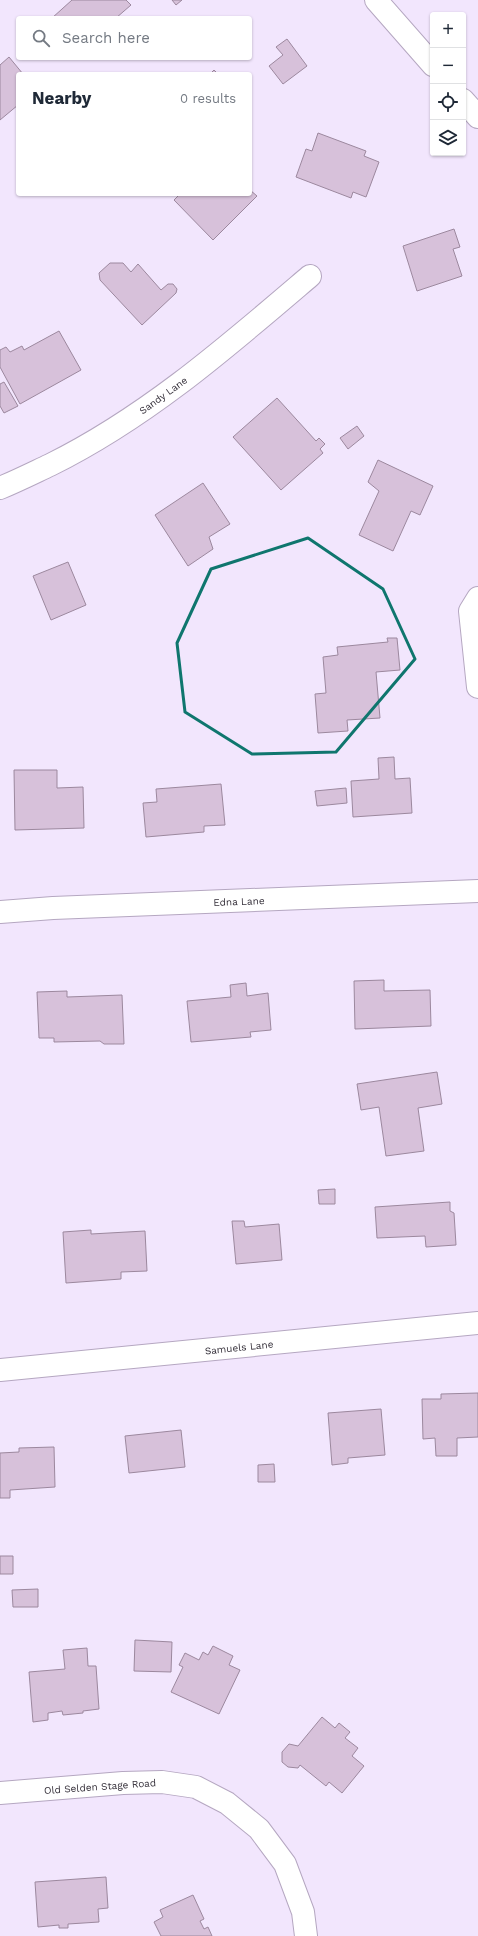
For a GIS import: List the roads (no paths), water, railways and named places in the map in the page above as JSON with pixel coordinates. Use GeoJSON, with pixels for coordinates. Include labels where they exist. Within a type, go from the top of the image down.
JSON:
{"type":"FeatureCollection","features":[{"type":"Feature","properties":{"kind":"street"},"geometry":{"type":"LineString","coordinates":[[376,0],[430,62]]}},
{"type":"Feature","properties":{"kind":"street"},"geometry":{"type":"LineString","coordinates":[[466,103],[478,117]]}},
{"type":"Feature","properties":{"kind":"street","name":"Sandy Lane"},"geometry":{"type":"LineString","coordinates":[[0,488],[84,448],[154,403],[236,339],[310,276]]}},
{"type":"Feature","properties":{"kind":"street"},"geometry":{"type":"LineString","coordinates":[[478,598],[470,611],[478,687]]}},
{"type":"Feature","properties":{"kind":"street","name":"Edna Lane"},"geometry":{"type":"LineString","coordinates":[[0,912],[53,908],[478,891]]}},
{"type":"Feature","properties":{"kind":"street","name":"Samuels Lane"},"geometry":{"type":"LineString","coordinates":[[0,1370],[478,1323]]}},
{"type":"Feature","properties":{"kind":"street","name":"Old Selden Stage Road"},"geometry":{"type":"LineString","coordinates":[[0,1793],[123,1783],[162,1782],[196,1787],[227,1803],[259,1829],[285,1864],[303,1912],[306,1936]]}}]}
